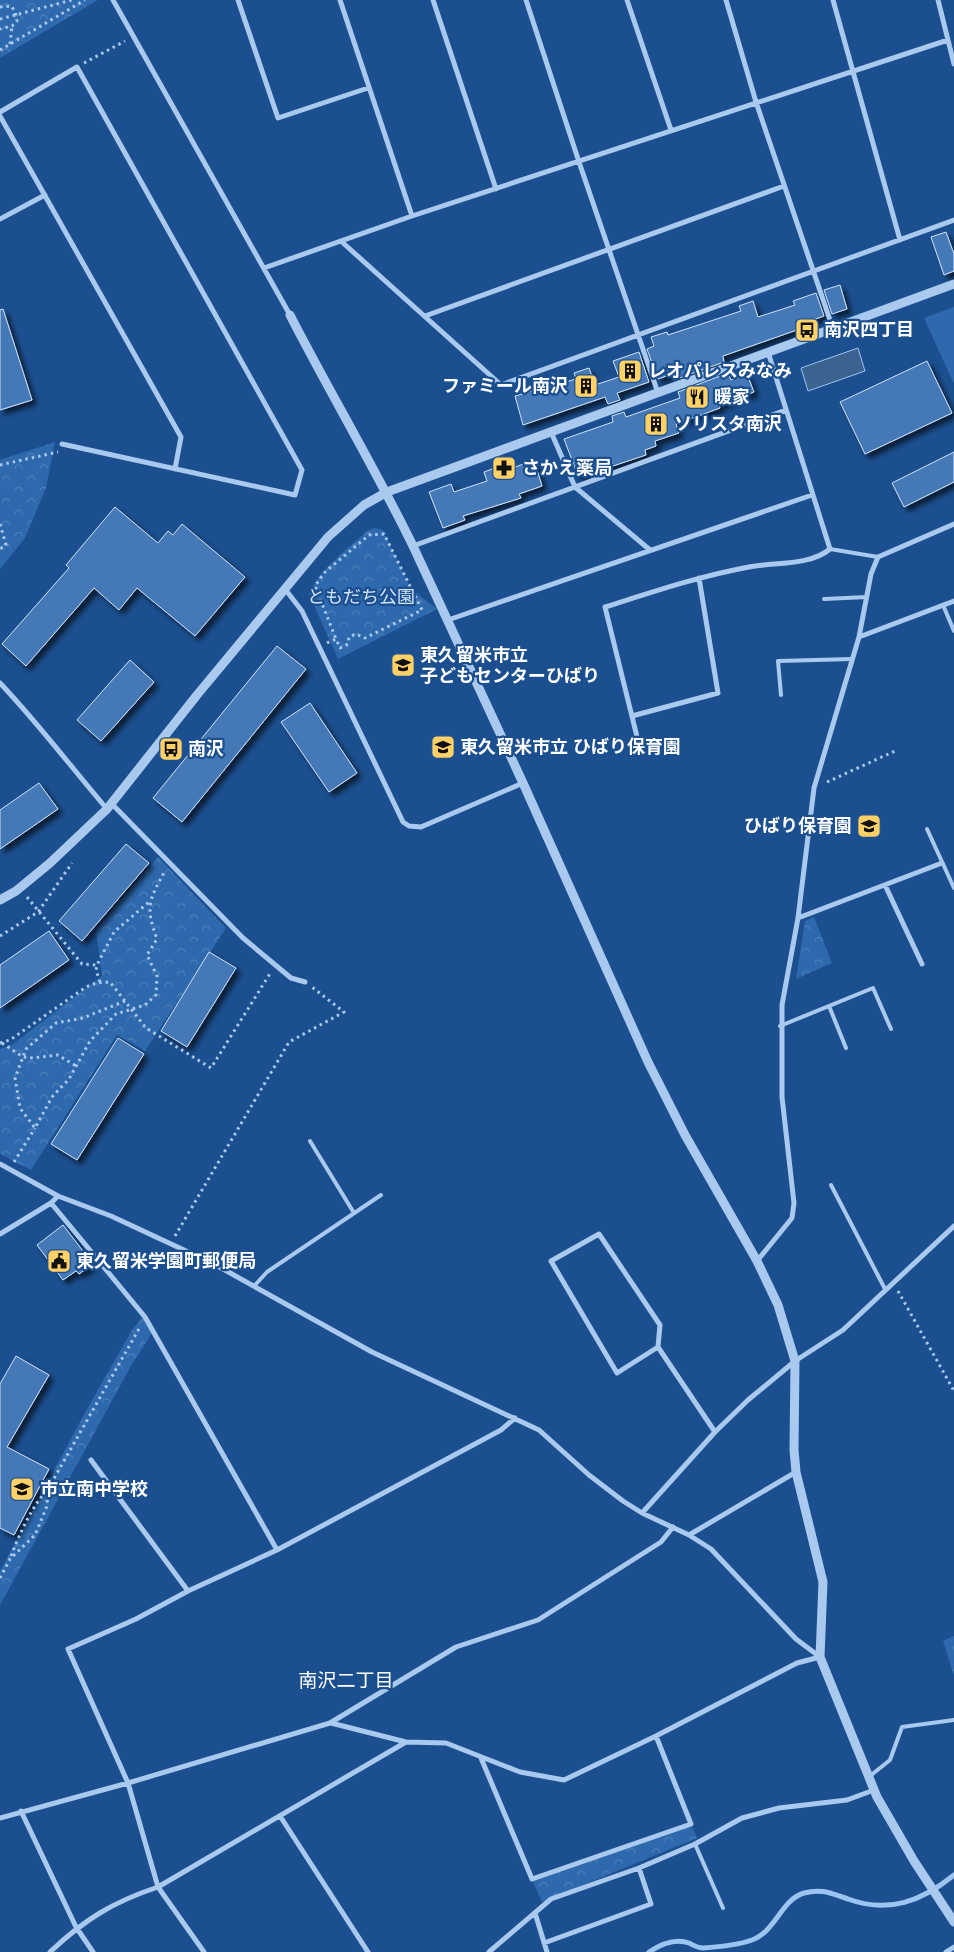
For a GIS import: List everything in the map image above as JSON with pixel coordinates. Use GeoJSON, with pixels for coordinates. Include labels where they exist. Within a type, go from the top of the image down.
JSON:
{"type":"FeatureCollection","features":[{"type":"Feature","properties":{"kind":"street"},"geometry":{"type":"LineString","coordinates":[[113,0],[264,268],[321,376],[387,492],[523,783],[664,1096],[757,1260],[778,1305],[795,1361],[794,1450],[796,1472],[824,1582],[820,1657],[874,1790],[928,1884],[954,1922]]}},
{"type":"Feature","properties":{"kind":"street"},"geometry":{"type":"LineString","coordinates":[[238,0],[278,118],[368,88]]}},
{"type":"Feature","properties":{"kind":"street"},"geometry":{"type":"LineString","coordinates":[[340,0],[412,216]]}},
{"type":"Feature","properties":{"kind":"street"},"geometry":{"type":"LineString","coordinates":[[433,0],[496,189]]}},
{"type":"Feature","properties":{"kind":"street"},"geometry":{"type":"LineString","coordinates":[[526,0],[658,393]]}},
{"type":"Feature","properties":{"kind":"street"},"geometry":{"type":"LineString","coordinates":[[627,0],[671,130]]}},
{"type":"Feature","properties":{"kind":"street"},"geometry":{"type":"LineString","coordinates":[[726,0],[756,102],[833,329]]}},
{"type":"Feature","properties":{"kind":"street"},"geometry":{"type":"LineString","coordinates":[[834,0],[900,240]]}},
{"type":"Feature","properties":{"kind":"street"},"geometry":{"type":"LineString","coordinates":[[938,0],[954,64]]}},
{"type":"Feature","properties":{"kind":"street"},"geometry":{"type":"LineString","coordinates":[[264,268],[412,216],[948,40]]}},
{"type":"Feature","properties":{"kind":"street"},"geometry":{"type":"LineString","coordinates":[[0,112],[77,67],[302,470],[295,495],[62,444]]}},
{"type":"Feature","properties":{"kind":"street"},"geometry":{"type":"LineString","coordinates":[[0,116],[181,436],[175,469]]}},
{"type":"Feature","properties":{"kind":"street"},"geometry":{"type":"LineString","coordinates":[[425,316],[784,186]]}},
{"type":"Feature","properties":{"kind":"street"},"geometry":{"type":"LineString","coordinates":[[0,219],[45,195]]}},
{"type":"Feature","properties":{"kind":"street"},"geometry":{"type":"LineString","coordinates":[[342,242],[501,385],[954,220]]}},
{"type":"Feature","properties":{"kind":"street"},"geometry":{"type":"LineString","coordinates":[[0,900],[20,888],[50,863],[109,807],[197,694],[285,589],[340,526],[364,506],[387,492],[954,284]]}},
{"type":"Feature","properties":{"kind":"street"},"geometry":{"type":"LineString","coordinates":[[641,753],[605,607],[699,578],[750,566],[821,557],[830,550],[768,352]]}},
{"type":"Feature","properties":{"kind":"street"},"geometry":{"type":"LineString","coordinates":[[413,546],[786,410]]}},
{"type":"Feature","properties":{"kind":"street"},"geometry":{"type":"LineString","coordinates":[[552,432],[576,487],[650,550]]}},
{"type":"Feature","properties":{"kind":"street"},"geometry":{"type":"LineString","coordinates":[[448,620],[812,495]]}},
{"type":"Feature","properties":{"kind":"street"},"geometry":{"type":"LineString","coordinates":[[757,1260],[792,1218],[794,1203],[782,1097],[780,1026],[782,1005],[798,918],[814,788],[859,637],[871,574],[878,557],[954,524]]}},
{"type":"Feature","properties":{"kind":"street"},"geometry":{"type":"LineString","coordinates":[[632,716],[718,694],[699,578]]}},
{"type":"Feature","properties":{"kind":"street"},"geometry":{"type":"LineString","coordinates":[[285,589],[302,611],[403,822],[409,826],[421,827],[523,783]]}},
{"type":"Feature","properties":{"kind":"street"},"geometry":{"type":"LineString","coordinates":[[859,637],[954,601]]}},
{"type":"Feature","properties":{"kind":"street"},"geometry":{"type":"LineString","coordinates":[[0,683],[34,719],[64,759],[109,807],[242,938],[291,978],[305,982]]}},
{"type":"Feature","properties":{"kind":"street"},"geometry":{"type":"LineString","coordinates":[[798,918],[942,863]]}},
{"type":"Feature","properties":{"kind":"street"},"geometry":{"type":"LineString","coordinates":[[885,884],[922,964]]}},
{"type":"Feature","properties":{"kind":"street"},"geometry":{"type":"LineString","coordinates":[[0,1164],[58,1196],[111,1216],[171,1243],[255,1286],[372,1352],[539,1430],[589,1475],[642,1513],[689,1535],[711,1549],[796,1639],[820,1657]]}},
{"type":"Feature","properties":{"kind":"street"},"geometry":{"type":"LineString","coordinates":[[0,1234],[51,1203],[58,1196]]}},
{"type":"Feature","properties":{"kind":"street"},"geometry":{"type":"LineString","coordinates":[[51,1203],[145,1317],[277,1550]]}},
{"type":"Feature","properties":{"kind":"street"},"geometry":{"type":"LineString","coordinates":[[642,1513],[715,1432],[795,1361],[843,1330],[954,1226]]}},
{"type":"Feature","properties":{"kind":"street"},"geometry":{"type":"LineString","coordinates":[[658,1347],[617,1373],[551,1261],[599,1234],[660,1325],[658,1347],[715,1432]]}},
{"type":"Feature","properties":{"kind":"street"},"geometry":{"type":"LineString","coordinates":[[204,1952],[158,1887],[128,1783],[68,1649],[136,1619],[188,1591],[277,1550],[500,1430],[515,1418]]}},
{"type":"Feature","properties":{"kind":"street"},"geometry":{"type":"LineString","coordinates":[[91,1460],[188,1591]]}},
{"type":"Feature","properties":{"kind":"street"},"geometry":{"type":"LineString","coordinates":[[689,1535],[796,1472]]}},
{"type":"Feature","properties":{"kind":"street"},"geometry":{"type":"LineString","coordinates":[[0,1818],[128,1783],[330,1723],[456,1647],[538,1620],[661,1542],[673,1527]]}},
{"type":"Feature","properties":{"kind":"street"},"geometry":{"type":"LineString","coordinates":[[330,1723],[406,1742],[446,1743],[468,1750],[481,1758],[520,1772],[564,1780],[656,1736],[797,1663],[820,1657]]}},
{"type":"Feature","properties":{"kind":"street"},"geometry":{"type":"LineString","coordinates":[[481,1758],[532,1879],[691,1824],[656,1736]]}},
{"type":"Feature","properties":{"kind":"street"},"geometry":{"type":"LineString","coordinates":[[50,1952],[76,1928],[123,1899],[158,1887],[406,1742]]}},
{"type":"Feature","properties":{"kind":"street"},"geometry":{"type":"LineString","coordinates":[[489,1952],[552,1899],[639,1868],[695,1844],[742,1818],[779,1808],[847,1800],[874,1790]]}},
{"type":"Feature","properties":{"kind":"street"},"geometry":{"type":"LineString","coordinates":[[21,1811],[76,1928],[93,1952]]}},
{"type":"Feature","properties":{"kind":"street"},"geometry":{"type":"LineString","coordinates":[[280,1816],[368,1952]]}},
{"type":"Feature","properties":{"kind":"street"},"geometry":{"type":"LineString","coordinates":[[544,1942],[651,1904],[639,1868]]}},
{"type":"Feature","properties":{"kind":"street"},"geometry":{"type":"LineString","coordinates":[[535,1913],[547,1952]]}},
{"type":"Feature","properties":{"kind":"street"},"geometry":{"type":"LineString","coordinates":[[946,1952],[954,1947]]}},
{"type":"Feature","properties":{"kind":"lane"},"geometry":{"type":"LineString","coordinates":[[830,550],[878,557]]}},
{"type":"Feature","properties":{"kind":"lane"},"geometry":{"type":"LineString","coordinates":[[824,599],[867,597]]}},
{"type":"Feature","properties":{"kind":"lane"},"geometry":{"type":"LineString","coordinates":[[943,605],[954,631]]}},
{"type":"Feature","properties":{"kind":"lane"},"geometry":{"type":"LineString","coordinates":[[781,695],[778,661],[852,659]]}},
{"type":"Feature","properties":{"kind":"lane"},"geometry":{"type":"LineString","coordinates":[[927,829],[954,888]]}},
{"type":"Feature","properties":{"kind":"lane"},"geometry":{"type":"LineString","coordinates":[[780,1026],[873,988],[891,1029]]}},
{"type":"Feature","properties":{"kind":"lane"},"geometry":{"type":"LineString","coordinates":[[829,1006],[846,1048]]}},
{"type":"Feature","properties":{"kind":"lane"},"geometry":{"type":"LineString","coordinates":[[310,1141],[354,1213]]}},
{"type":"Feature","properties":{"kind":"lane"},"geometry":{"type":"LineString","coordinates":[[831,1185],[885,1289]]}},
{"type":"Feature","properties":{"kind":"lane"},"geometry":{"type":"LineString","coordinates":[[255,1286],[267,1272],[381,1195]]}},
{"type":"Feature","properties":{"kind":"lane"},"geometry":{"type":"LineString","coordinates":[[869,1776],[890,1760],[902,1728],[954,1720]]}},
{"type":"Feature","properties":{"kind":"lane"},"geometry":{"type":"LineString","coordinates":[[695,1844],[722,1908]]}},
{"type":"Feature","properties":{"kind":"path"},"geometry":{"type":"LineString","coordinates":[[0,19],[72,0]]}},
{"type":"Feature","properties":{"kind":"path"},"geometry":{"type":"LineString","coordinates":[[0,50],[85,0]]}},
{"type":"Feature","properties":{"kind":"path"},"geometry":{"type":"LineString","coordinates":[[0,6],[11,6],[17,21],[12,26],[0,29]]}},
{"type":"Feature","properties":{"kind":"path"},"geometry":{"type":"LineString","coordinates":[[10,44],[12,26]]}},
{"type":"Feature","properties":{"kind":"path"},"geometry":{"type":"LineString","coordinates":[[77,67],[133,36]]}},
{"type":"Feature","properties":{"kind":"path"},"geometry":{"type":"LineString","coordinates":[[0,466],[61,451]]}},
{"type":"Feature","properties":{"kind":"path"},"geometry":{"type":"LineString","coordinates":[[0,524],[6,545],[0,549]]}},
{"type":"Feature","properties":{"kind":"path"},"geometry":{"type":"LineString","coordinates":[[384,534],[422,610],[365,638],[356,634],[349,637],[348,644],[340,648],[336,639],[315,586],[324,573],[369,535],[384,534]]}},
{"type":"Feature","properties":{"kind":"path"},"geometry":{"type":"LineString","coordinates":[[320,647],[336,639]]}},
{"type":"Feature","properties":{"kind":"path"},"geometry":{"type":"LineString","coordinates":[[814,788],[895,751]]}},
{"type":"Feature","properties":{"kind":"path"},"geometry":{"type":"LineString","coordinates":[[0,936],[38,912],[72,863]]}},
{"type":"Feature","properties":{"kind":"path"},"geometry":{"type":"LineString","coordinates":[[100,982],[96,970],[97,965],[114,932],[150,902],[169,864]]}},
{"type":"Feature","properties":{"kind":"path"},"geometry":{"type":"LineString","coordinates":[[20,888],[82,964],[97,965]]}},
{"type":"Feature","properties":{"kind":"path"},"geometry":{"type":"LineString","coordinates":[[10,1169],[52,1097],[69,1079],[90,1041],[116,1014],[145,1004],[156,995],[157,976],[147,955],[157,939],[152,924],[150,902]]}},
{"type":"Feature","properties":{"kind":"path"},"geometry":{"type":"LineString","coordinates":[[0,1042],[17,1035],[86,987],[100,982],[110,982],[146,1028],[211,1068],[276,966]]}},
{"type":"Feature","properties":{"kind":"path"},"geometry":{"type":"LineString","coordinates":[[171,1243],[289,1042],[344,1012],[305,982]]}},
{"type":"Feature","properties":{"kind":"path"},"geometry":{"type":"LineString","coordinates":[[35,1128],[20,1108],[15,1078],[26,1049],[56,1023],[83,1018],[125,1001]]}},
{"type":"Feature","properties":{"kind":"path"},"geometry":{"type":"LineString","coordinates":[[0,1042],[23,1057],[33,1058],[58,1055],[76,1066]]}},
{"type":"Feature","properties":{"kind":"path"},"geometry":{"type":"LineString","coordinates":[[893,1282],[954,1391]]}},
{"type":"Feature","properties":{"kind":"path"},"geometry":{"type":"LineString","coordinates":[[0,1578],[19,1536],[40,1498],[48,1489],[145,1317]]}},
{"type":"Feature","properties":{"kind":"path"},"geometry":{"type":"LineString","coordinates":[[10,1559],[35,1535],[47,1506],[48,1489]]}},
{"type":"Feature","properties":{"kind":"green space"},"geometry":{"type":"Polygon","coordinates":[[[0,0],[98,0],[0,58],[0,0]]]}},
{"type":"Feature","properties":{"kind":"green space"},"geometry":{"type":"Polygon","coordinates":[[[954,307],[954,384],[924,318],[954,307]]]}},
{"type":"Feature","properties":{"kind":"green space"},"geometry":{"type":"Polygon","coordinates":[[[55,442],[46,488],[25,538],[0,569],[0,460],[55,442]]]}},
{"type":"Feature","properties":{"kind":"green space","name":"ともだち公園"},"geometry":{"type":"Polygon","coordinates":[[[374,528],[383,530],[411,589],[437,609],[338,659],[309,594],[327,568],[367,531],[374,528]]]}},
{"type":"Feature","properties":{"kind":"green space"},"geometry":{"type":"Polygon","coordinates":[[[158,857],[226,928],[145,1051],[117,1035],[31,1170],[0,1154],[0,1049],[13,1044],[102,976],[96,930],[158,857]]]}},
{"type":"Feature","properties":{"kind":"green space"},"geometry":{"type":"Polygon","coordinates":[[[814,917],[832,963],[796,979],[805,921],[814,917]]]}},
{"type":"Feature","properties":{"kind":"green space"},"geometry":{"type":"Polygon","coordinates":[[[143,1316],[152,1333],[131,1366],[0,1605],[0,1571],[87,1409],[132,1330],[143,1316]]]}},
{"type":"Feature","properties":{"kind":"green space"},"geometry":{"type":"Polygon","coordinates":[[[954,1636],[954,1676],[943,1641],[954,1636]]]}},
{"type":"Feature","properties":{"kind":"green space"},"geometry":{"type":"Polygon","coordinates":[[[691,1824],[697,1838],[542,1902],[532,1879],[691,1824]]]}},
{"type":"Feature","properties":{"kind":"shaded area"},"geometry":{"type":"Polygon","coordinates":[[[858,348],[865,371],[808,391],[801,368],[858,348]]]}},
{"type":"Feature","properties":{"kind":"building"},"geometry":{"type":"Polygon","coordinates":[[[946,232],[954,254],[954,271],[944,275],[931,237],[946,232]]]}},
{"type":"Feature","properties":{"kind":"building"},"geometry":{"type":"Polygon","coordinates":[[[840,285],[847,309],[832,314],[824,290],[840,285]]]}},
{"type":"Feature","properties":{"kind":"building"},"geometry":{"type":"Polygon","coordinates":[[[816,293],[824,316],[810,321],[811,325],[723,356],[724,362],[674,380],[672,374],[658,379],[647,349],[654,346],[651,337],[667,332],[668,335],[741,311],[739,306],[753,301],[758,317],[795,305],[793,301],[816,293]]]}},
{"type":"Feature","properties":{"kind":"building"},"geometry":{"type":"Polygon","coordinates":[[[3,309],[32,400],[0,410],[0,310],[3,309]]]}},
{"type":"Feature","properties":{"kind":"building"},"geometry":{"type":"Polygon","coordinates":[[[639,352],[649,382],[617,393],[620,400],[608,404],[605,397],[523,425],[515,396],[539,389],[538,385],[550,381],[551,386],[576,379],[574,373],[589,368],[595,385],[619,377],[613,361],[639,352]]]}},
{"type":"Feature","properties":{"kind":"building"},"geometry":{"type":"Polygon","coordinates":[[[927,361],[952,413],[865,454],[840,402],[927,361]]]}},
{"type":"Feature","properties":{"kind":"building"},"geometry":{"type":"Polygon","coordinates":[[[728,373],[731,380],[747,374],[754,392],[719,405],[720,408],[676,424],[679,433],[655,441],[656,446],[645,450],[646,455],[607,468],[606,465],[578,476],[564,439],[613,422],[612,416],[624,412],[626,417],[680,398],[678,392],[728,373]]]}},
{"type":"Feature","properties":{"kind":"building"},"geometry":{"type":"Polygon","coordinates":[[[954,452],[954,482],[904,507],[892,483],[954,452]]]}},
{"type":"Feature","properties":{"kind":"building"},"geometry":{"type":"Polygon","coordinates":[[[534,460],[542,486],[519,494],[521,498],[463,516],[465,520],[443,528],[429,492],[451,484],[454,492],[487,481],[484,472],[508,463],[510,469],[534,460]]]}},
{"type":"Feature","properties":{"kind":"building"},"geometry":{"type":"Polygon","coordinates":[[[115,507],[158,543],[168,531],[173,535],[182,524],[245,577],[195,636],[137,588],[119,610],[94,588],[26,666],[2,644],[69,568],[66,565],[115,507]]]}},
{"type":"Feature","properties":{"kind":"building"},"geometry":{"type":"Polygon","coordinates":[[[277,646],[306,669],[182,822],[153,798],[277,646]]]}},
{"type":"Feature","properties":{"kind":"building"},"geometry":{"type":"Polygon","coordinates":[[[130,660],[154,682],[101,741],[77,720],[130,660]]]}},
{"type":"Feature","properties":{"kind":"building"},"geometry":{"type":"Polygon","coordinates":[[[310,703],[357,773],[329,792],[281,722],[310,703]]]}},
{"type":"Feature","properties":{"kind":"building"},"geometry":{"type":"Polygon","coordinates":[[[39,783],[58,809],[0,849],[0,810],[39,783]]]}},
{"type":"Feature","properties":{"kind":"building"},"geometry":{"type":"Polygon","coordinates":[[[126,844],[149,863],[82,941],[59,921],[126,844]]]}},
{"type":"Feature","properties":{"kind":"building"},"geometry":{"type":"Polygon","coordinates":[[[49,931],[69,960],[0,1008],[0,965],[49,931]]]}},
{"type":"Feature","properties":{"kind":"building"},"geometry":{"type":"Polygon","coordinates":[[[209,952],[236,968],[187,1047],[161,1031],[209,952]]]}},
{"type":"Feature","properties":{"kind":"building"},"geometry":{"type":"Polygon","coordinates":[[[118,1038],[144,1054],[77,1160],[51,1144],[118,1038]]]}},
{"type":"Feature","properties":{"kind":"building"},"geometry":{"type":"Polygon","coordinates":[[[63,1225],[93,1264],[79,1274],[76,1271],[63,1280],[37,1245],[63,1225]]]}},
{"type":"Feature","properties":{"kind":"building"},"geometry":{"type":"Polygon","coordinates":[[[16,1356],[49,1375],[7,1447],[49,1469],[14,1535],[0,1528],[0,1384],[16,1356]]]}},
{"type":"Feature","properties":{"kind":"waterway"},"geometry":{"type":"LineString","coordinates":[[649,1952],[663,1944],[679,1941],[703,1948],[752,1940],[767,1930],[796,1896],[804,1893],[822,1891],[863,1903],[891,1905],[917,1898],[930,1892],[954,1875]]}},
{"type":"Feature","properties":{"kind":"place","name":"南沢四丁目"},"geometry":{"type":"Point","coordinates":[807,330]}},
{"type":"Feature","properties":{"kind":"place","name":"レオパレスみなみ"},"geometry":{"type":"Point","coordinates":[630,371]}},
{"type":"Feature","properties":{"kind":"place","name":"ファミール南沢"},"geometry":{"type":"Point","coordinates":[586,386]}},
{"type":"Feature","properties":{"kind":"place","name":"暖家"},"geometry":{"type":"Point","coordinates":[697,397]}},
{"type":"Feature","properties":{"kind":"place","name":"ソリスタ南沢"},"geometry":{"type":"Point","coordinates":[656,424]}},
{"type":"Feature","properties":{"kind":"place","name":"さかえ薬局"},"geometry":{"type":"Point","coordinates":[504,468]}},
{"type":"Feature","properties":{"kind":"place","name":"東久留米市立 子どもセンターひばり"},"geometry":{"type":"Point","coordinates":[403,665]}},
{"type":"Feature","properties":{"kind":"place","name":"東久留米市立 ひばり保育園"},"geometry":{"type":"Point","coordinates":[443,747]}},
{"type":"Feature","properties":{"kind":"place","name":"南沢"},"geometry":{"type":"Point","coordinates":[171,749]}},
{"type":"Feature","properties":{"kind":"place","name":"ひばり保育園"},"geometry":{"type":"Point","coordinates":[869,826]}},
{"type":"Feature","properties":{"kind":"place","name":"東久留米学園町郵便局"},"geometry":{"type":"Point","coordinates":[59,1261]}},
{"type":"Feature","properties":{"kind":"place","name":"市立南中学校"},"geometry":{"type":"Point","coordinates":[22,1489]}},
{"type":"Feature","properties":{"kind":"district","name":"南沢二丁目"},"geometry":{"type":"Point","coordinates":[346,1680]}}]}
